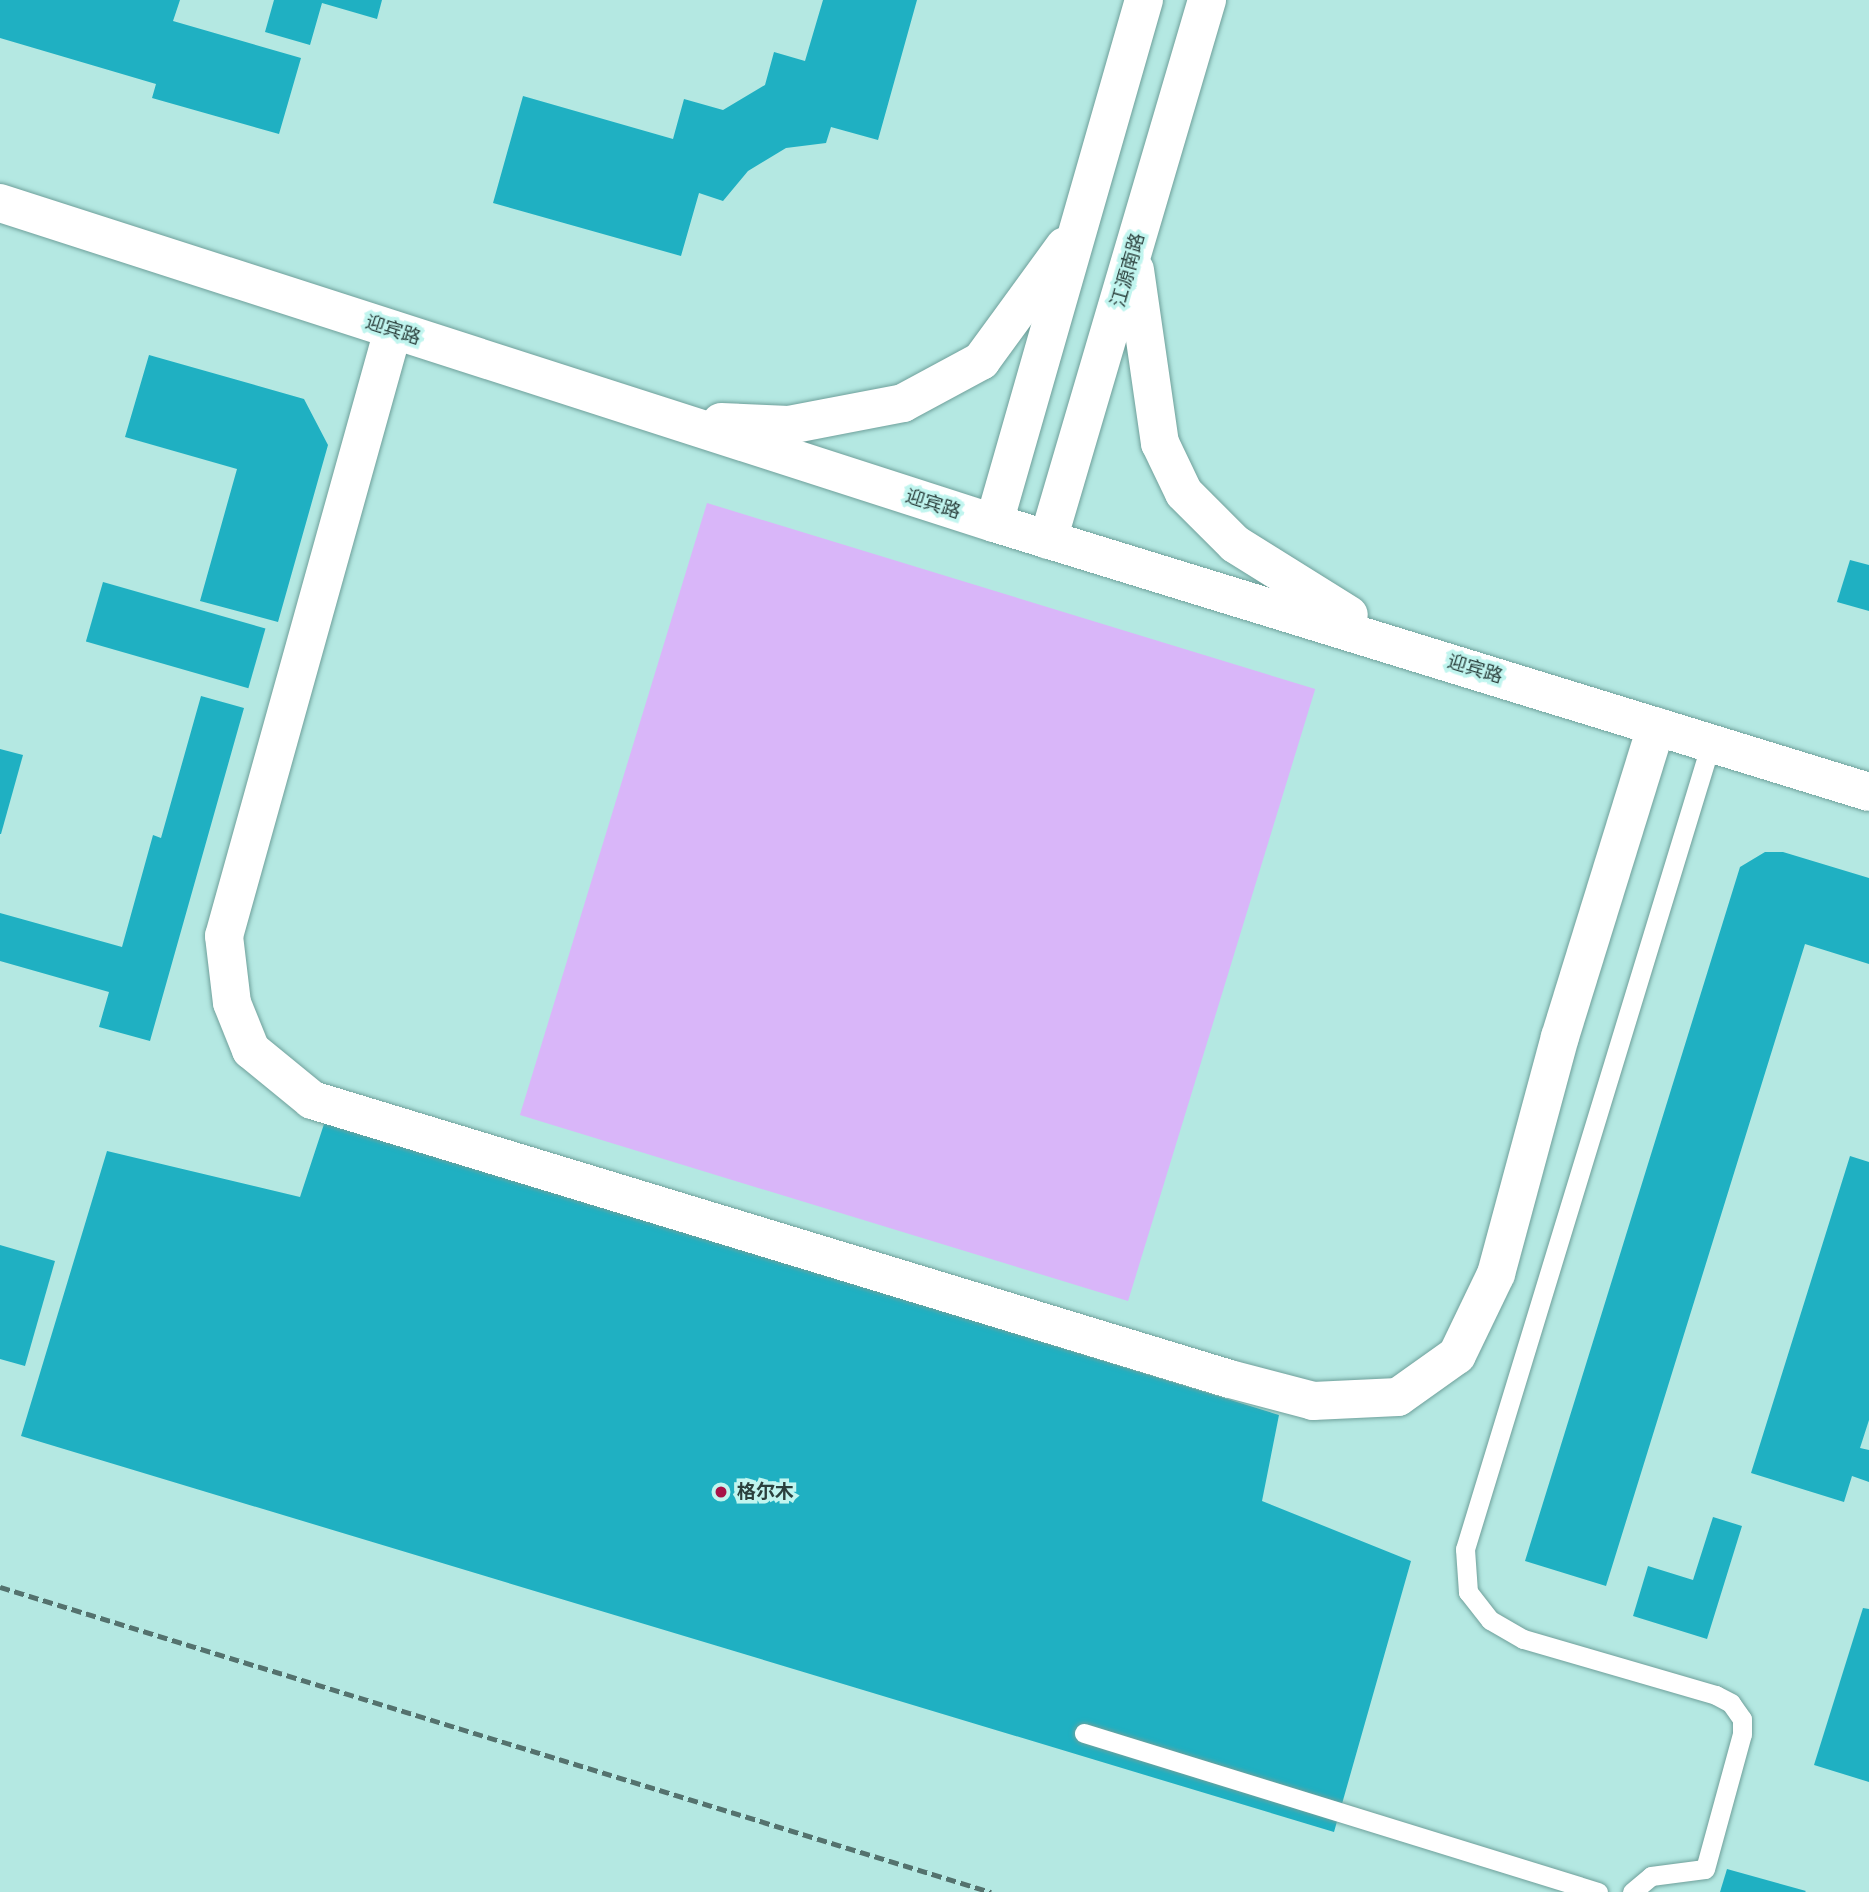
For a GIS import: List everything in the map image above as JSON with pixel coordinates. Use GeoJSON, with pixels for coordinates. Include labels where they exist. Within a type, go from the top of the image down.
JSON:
{"type":"FeatureCollection","features":[{"type":"Feature","properties":{"kind":"main road"},"geometry":{"type":"LineString","coordinates":[[994,523],[1144,0]]}},
{"type":"Feature","properties":{"kind":"main road","name":"江源南路"},"geometry":{"type":"LineString","coordinates":[[1048,540],[1207,0]]}},
{"type":"Feature","properties":{"kind":"main road","name":"迎宾路"},"geometry":{"type":"LineString","coordinates":[[0,203],[994,523],[1869,792]]}},
{"type":"Feature","properties":{"kind":"main road"},"geometry":{"type":"LineString","coordinates":[[673,420],[789,425],[903,403],[981,361],[1080,224]]}},
{"type":"Feature","properties":{"kind":"main road"},"geometry":{"type":"LineString","coordinates":[[1133,253],[1160,443],[1184,493],[1234,544],[1308,592],[1415,651]]}},
{"type":"Feature","properties":{"kind":"main road"},"geometry":{"type":"LineString","coordinates":[[393,330],[223,936],[232,1003],[251,1050],[312,1100],[1230,1379],[1313,1401],[1398,1397],[1457,1355],[1496,1275],[1560,1037],[1656,726]]}},
{"type":"Feature","properties":{"kind":"lane"},"geometry":{"type":"LineString","coordinates":[[1632,1892],[1651,1876],[1705,1869],[1742,1734],[1742,1719],[1731,1703],[1716,1695],[1523,1639],[1490,1620],[1468,1592],[1465,1549],[1711,743]]}},
{"type":"Feature","properties":{"kind":"lane"},"geometry":{"type":"LineString","coordinates":[[1084,1733],[1598,1892]]}},
{"type":"Feature","properties":{"kind":"shaded area"},"geometry":{"type":"Polygon","coordinates":[[[707,503],[1315,689],[1128,1301],[520,1115],[707,503]]]}},
{"type":"Feature","properties":{"kind":"building"},"geometry":{"type":"Polygon","coordinates":[[[0,0],[180,0],[173,21],[301,58],[279,134],[152,98],[156,84],[0,38],[0,0]]]}},
{"type":"Feature","properties":{"kind":"building"},"geometry":{"type":"Polygon","coordinates":[[[274,0],[382,0],[377,19],[322,3],[310,45],[265,32],[274,0]]]}},
{"type":"Feature","properties":{"kind":"building"},"geometry":{"type":"Polygon","coordinates":[[[823,0],[917,0],[878,140],[831,127],[826,143],[786,148],[748,171],[723,201],[699,193],[681,256],[493,203],[523,96],[673,139],[684,99],[723,110],[765,85],[774,52],[805,61],[823,0]]]}},
{"type":"Feature","properties":{"kind":"building"},"geometry":{"type":"Polygon","coordinates":[[[149,355],[304,399],[328,445],[278,622],[200,601],[237,469],[125,437],[149,355]]]}},
{"type":"Feature","properties":{"kind":"building"},"geometry":{"type":"Polygon","coordinates":[[[1850,560],[1869,565],[1869,611],[1837,602],[1850,560]]]}},
{"type":"Feature","properties":{"kind":"building"},"geometry":{"type":"Polygon","coordinates":[[[103,582],[265,629],[248,688],[86,642],[103,582]]]}},
{"type":"Feature","properties":{"kind":"building"},"geometry":{"type":"Polygon","coordinates":[[[201,696],[244,708],[150,1041],[99,1027],[109,992],[0,961],[0,913],[122,947],[153,835],[161,838],[201,696]]]}},
{"type":"Feature","properties":{"kind":"building"},"geometry":{"type":"Polygon","coordinates":[[[0,749],[23,755],[1,834],[0,834],[0,749]]]}},
{"type":"Feature","properties":{"kind":"building"},"geometry":{"type":"Polygon","coordinates":[[[1765,852],[1783,852],[1869,878],[1869,964],[1805,944],[1606,1586],[1525,1561],[1740,867],[1765,852]]]}},
{"type":"Feature","properties":{"kind":"building"},"geometry":{"type":"Polygon","coordinates":[[[325,1121],[1279,1415],[1262,1501],[1411,1561],[1334,1832],[21,1436],[107,1151],[300,1197],[325,1121]]]}},
{"type":"Feature","properties":{"kind":"building"},"geometry":{"type":"Polygon","coordinates":[[[1850,1156],[1869,1162],[1869,1420],[1860,1448],[1869,1450],[1869,1482],[1852,1476],[1844,1502],[1751,1473],[1850,1156]]]}},
{"type":"Feature","properties":{"kind":"building"},"geometry":{"type":"Polygon","coordinates":[[[0,1245],[55,1261],[25,1366],[0,1359],[0,1245]]]}},
{"type":"Feature","properties":{"kind":"building"},"geometry":{"type":"Polygon","coordinates":[[[1713,1517],[1742,1526],[1707,1639],[1633,1616],[1648,1566],[1693,1580],[1713,1517]]]}},
{"type":"Feature","properties":{"kind":"building"},"geometry":{"type":"Polygon","coordinates":[[[1863,1608],[1869,1609],[1869,1782],[1814,1765],[1863,1608]]]}},
{"type":"Feature","properties":{"kind":"building"},"geometry":{"type":"Polygon","coordinates":[[[1727,1869],[1806,1891],[1720,1892],[1727,1869]]]}},
{"type":"Feature","properties":{"kind":"railway"},"geometry":{"type":"LineString","coordinates":[[0,1587],[991,1892]]}},
{"type":"Feature","properties":{"kind":"place","name":"格尔木"},"geometry":{"type":"Point","coordinates":[721,1492]}}]}
